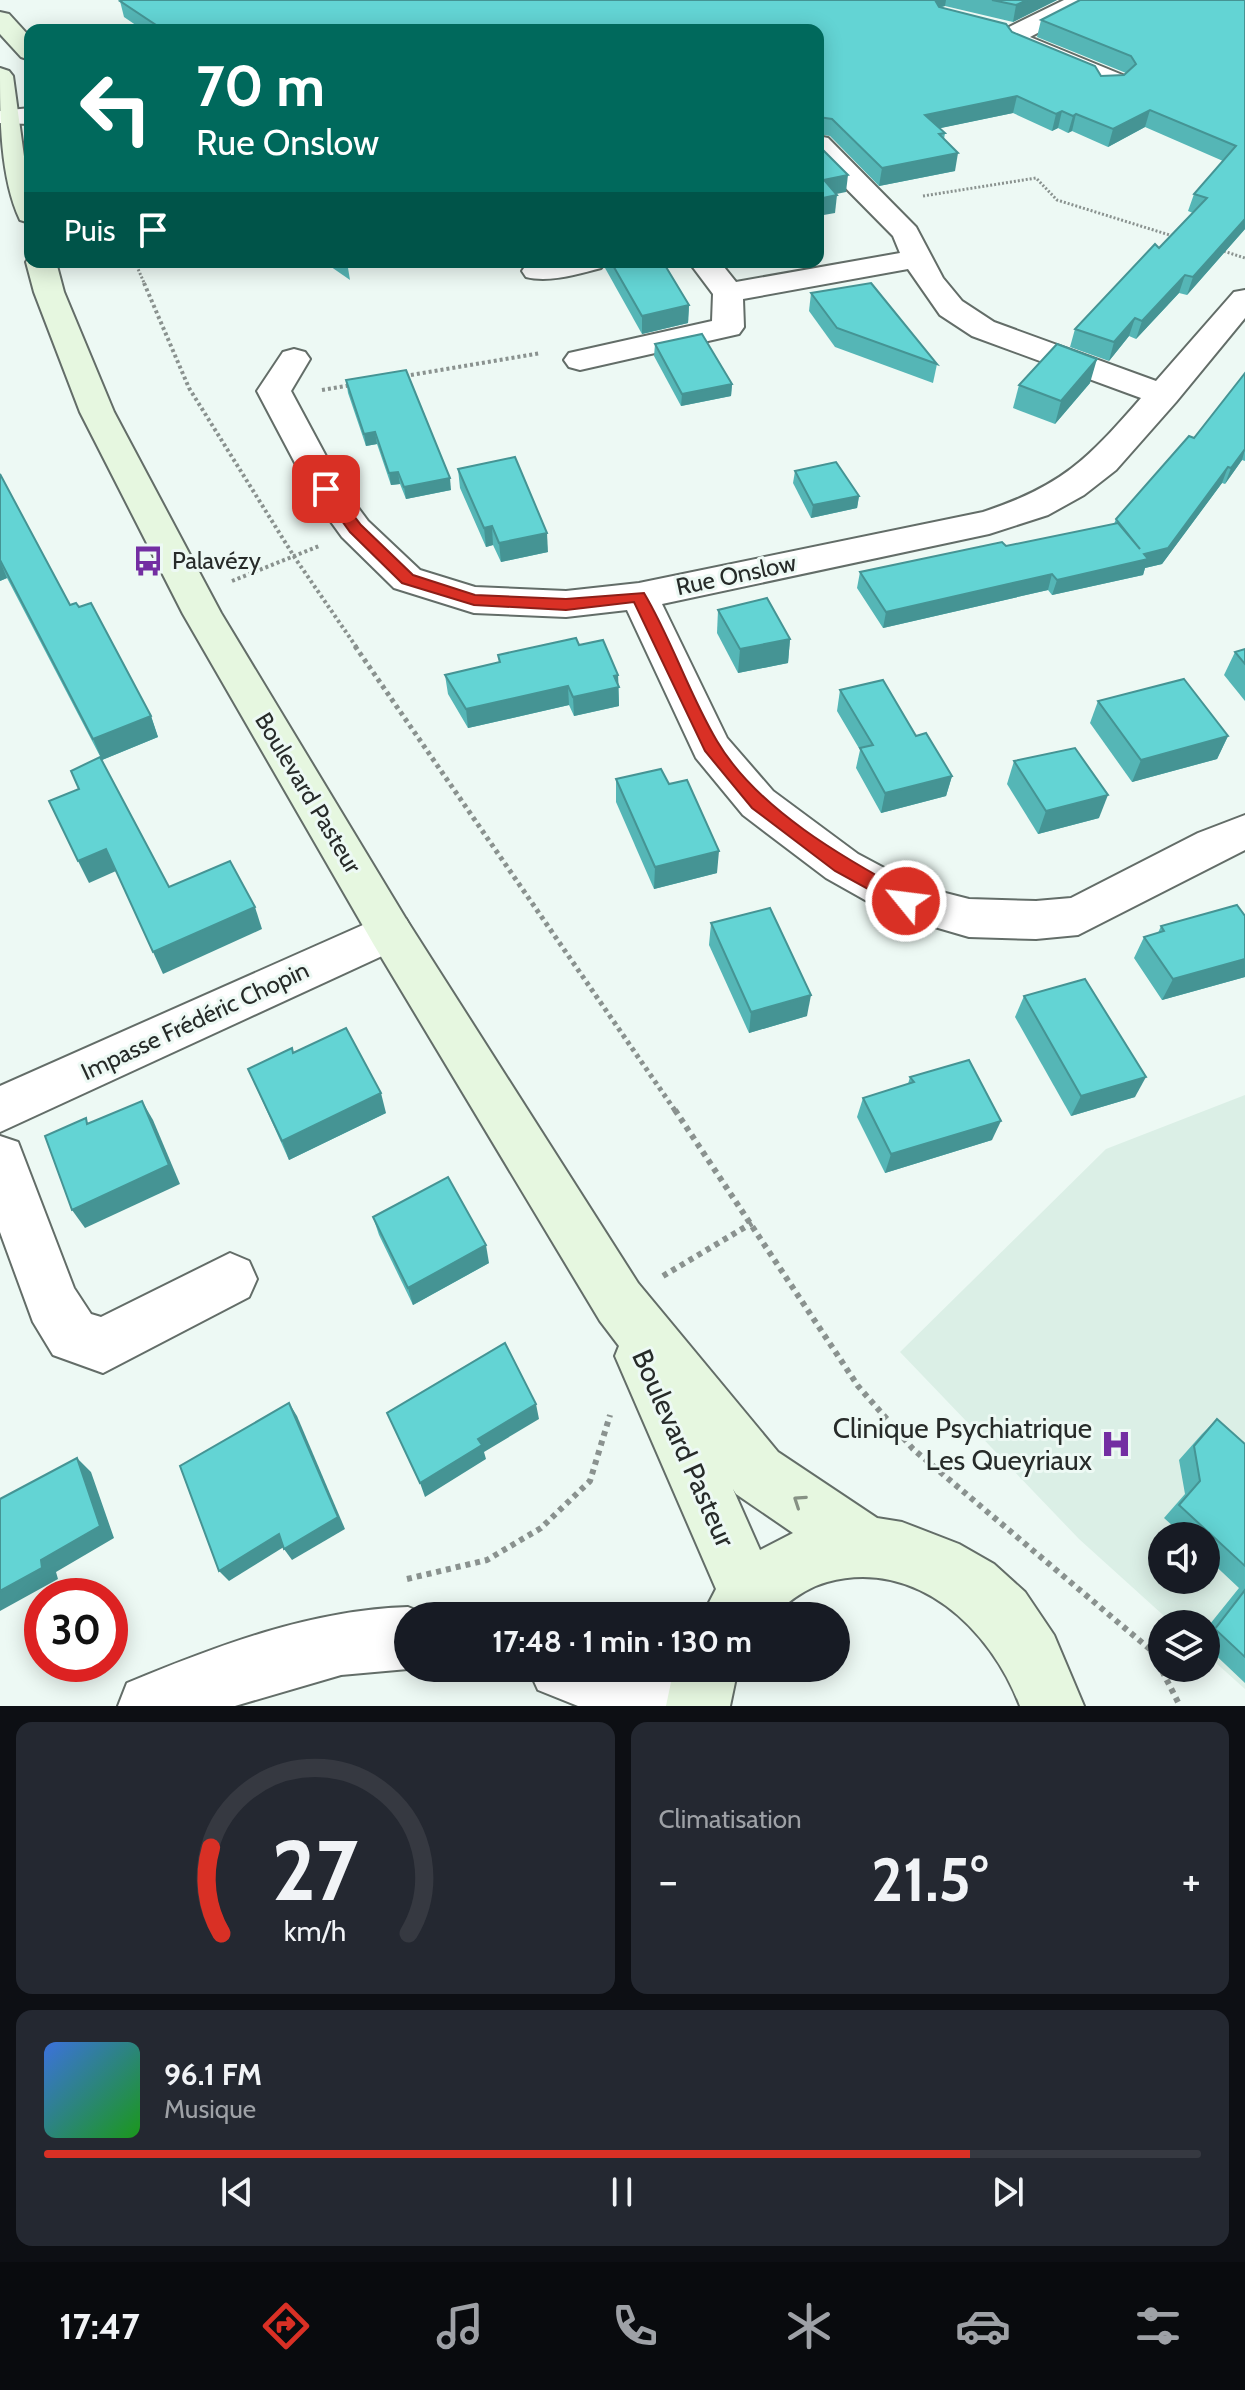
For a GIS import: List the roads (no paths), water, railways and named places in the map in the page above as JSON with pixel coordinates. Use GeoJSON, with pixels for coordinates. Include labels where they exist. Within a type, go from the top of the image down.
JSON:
{"type":"FeatureCollection","features":[{"type":"Feature","properties":{"kind":"main road"},"geometry":{"type":"LineString","coordinates":[[0,19],[24,45]]}},
{"type":"Feature","properties":{"kind":"main road"},"geometry":{"type":"LineString","coordinates":[[0,76],[18,116],[12,171],[24,197]]}},
{"type":"Feature","properties":{"kind":"main road","name":"Boulevard Pasteur"},"geometry":{"type":"LineString","coordinates":[[43,268],[49,292],[97,412],[194,595],[390,932],[619,1302],[757,1473],[863,1545]]}},
{"type":"Feature","properties":{"kind":"main road","name":"Boulevard Pasteur"},"geometry":{"type":"LineString","coordinates":[[619,1302],[740,1602]]}},
{"type":"Feature","properties":{"kind":"main road"},"geometry":{"type":"LineString","coordinates":[[744,1602],[782,1567],[821,1551],[863,1545],[913,1554],[961,1577],[1004,1615],[1036,1665],[1052,1706]]}},
{"type":"Feature","properties":{"kind":"main road"},"geometry":{"type":"LineString","coordinates":[[698,1706],[703,1682]]}},
{"type":"Feature","properties":{"kind":"street"},"geometry":{"type":"LineString","coordinates":[[990,27],[1016,33],[1083,0]]}},
{"type":"Feature","properties":{"kind":"street"},"geometry":{"type":"LineString","coordinates":[[1016,33],[1019,41],[1116,81],[1106,85]]}},
{"type":"Feature","properties":{"kind":"street"},"geometry":{"type":"LineString","coordinates":[[824,150],[906,233],[929,281],[951,308],[966,320],[1164,395]]}},
{"type":"Feature","properties":{"kind":"street"},"geometry":{"type":"LineString","coordinates":[[728,293],[920,258]]}},
{"type":"Feature","properties":{"kind":"street"},"geometry":{"type":"LineString","coordinates":[[537,271],[555,268]]}},
{"type":"Feature","properties":{"kind":"street"},"geometry":{"type":"LineString","coordinates":[[580,360],[728,327],[728,293],[709,268]]}},
{"type":"Feature","properties":{"kind":"street","name":"Rue Onslow"},"geometry":{"type":"LineString","coordinates":[[294,359],[274,391],[326,489],[355,529],[407,579],[474,600],[566,604],[639,596],[989,522],[1035,507],[1071,487],[1104,462],[1245,299]]}},
{"type":"Feature","properties":{"kind":"street"},"geometry":{"type":"LineString","coordinates":[[639,596],[711,747],[758,803],[842,866],[906,901],[969,918],[1036,920],[1078,916],[1213,845],[1245,832]]}},
{"type":"Feature","properties":{"kind":"street","name":"Impasse Frédéric Chopin"},"geometry":{"type":"LineString","coordinates":[[0,1110],[390,932]]}},
{"type":"Feature","properties":{"kind":"street"},"geometry":{"type":"LineString","coordinates":[[0,1159],[52,1303],[73,1336],[103,1345],[230,1279]]}},
{"type":"Feature","properties":{"kind":"street"},"geometry":{"type":"LineString","coordinates":[[150,1706],[304,1651],[392,1638]]}},
{"type":"Feature","properties":{"kind":"street"},"geometry":{"type":"LineString","coordinates":[[599,1682],[667,1706]]}},
{"type":"Feature","properties":{"kind":"place","name":"Palavézy"},"geometry":{"type":"Point","coordinates":[148,561]}},
{"type":"Feature","properties":{"kind":"place","name":"Clinique Psychiatrique Les Queyriaux"},"geometry":{"type":"Point","coordinates":[1116,1444]}}]}
